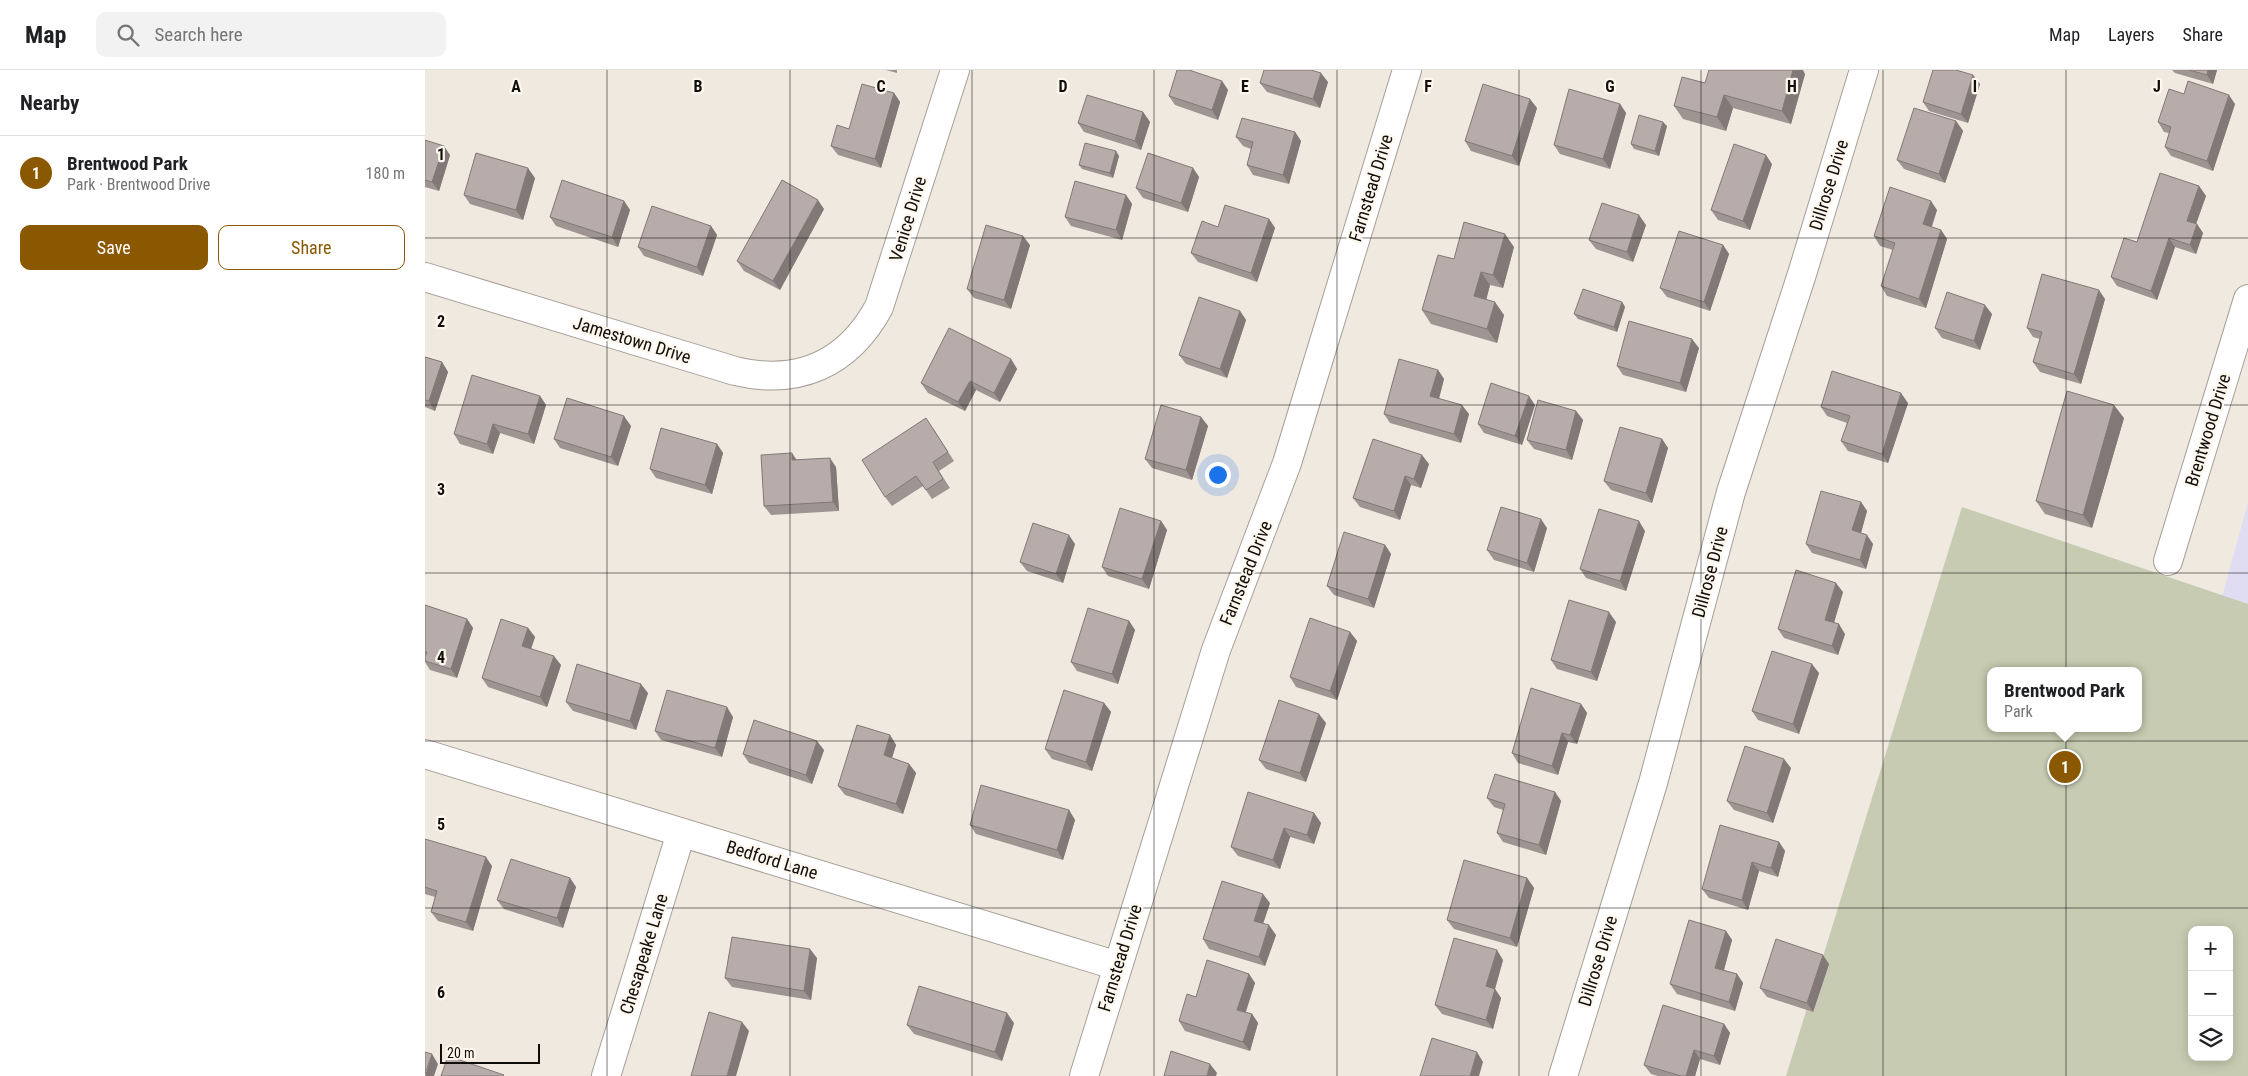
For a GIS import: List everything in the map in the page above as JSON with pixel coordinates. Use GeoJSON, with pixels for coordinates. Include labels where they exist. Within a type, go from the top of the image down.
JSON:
{"type":"FeatureCollection","features":[{"type":"Feature","properties":{"kind":"street","name":"Venice Drive"},"geometry":{"type":"LineString","coordinates":[[839,355],[865,330],[885,294],[955,70]]}},
{"type":"Feature","properties":{"kind":"street","name":"Farnstead Drive"},"geometry":{"type":"LineString","coordinates":[[1084,1076],[1213,657],[1287,463],[1407,70]]}},
{"type":"Feature","properties":{"kind":"street","name":"Dillrose Drive"},"geometry":{"type":"LineString","coordinates":[[1563,1076],[1653,783],[1731,492],[1802,274],[1864,70]]}},
{"type":"Feature","properties":{"kind":"street","name":"Jamestown Drive"},"geometry":{"type":"LineString","coordinates":[[425,276],[747,374],[769,376],[801,373],[820,366],[839,355]]}},
{"type":"Feature","properties":{"kind":"street","name":"Brentwood Drive"},"geometry":{"type":"LineString","coordinates":[[2168,561],[2248,299]]}},
{"type":"Feature","properties":{"kind":"street","name":"Bedford Lane"},"geometry":{"type":"LineString","coordinates":[[425,754],[1118,966]]}},
{"type":"Feature","properties":{"kind":"street","name":"Chesapeake Lane"},"geometry":{"type":"LineString","coordinates":[[606,1076],[681,832]]}},
{"type":"Feature","properties":{"kind":"shaded area"},"geometry":{"type":"Polygon","coordinates":[[[2248,502],[2248,604],[2222,597],[2248,502]]]}},
{"type":"Feature","properties":{"kind":"green space"},"geometry":{"type":"Polygon","coordinates":[[[1962,507],[2248,604],[2248,1076],[1786,1076],[1962,507]]]}},
{"type":"Feature","properties":{"kind":"building"},"geometry":{"type":"Polygon","coordinates":[[[1177,70],[1189,70],[1222,81],[1212,110],[1169,96],[1177,70]]]}},
{"type":"Feature","properties":{"kind":"building"},"geometry":{"type":"Polygon","coordinates":[[[1264,70],[1311,70],[1321,73],[1313,99],[1260,83],[1264,70]]]}},
{"type":"Feature","properties":{"kind":"building"},"geometry":{"type":"Polygon","coordinates":[[[1709,70],[1793,70],[1782,111],[1724,95],[1717,117],[1674,106],[1682,77],[1705,83],[1709,70]]]}},
{"type":"Feature","properties":{"kind":"building"},"geometry":{"type":"Polygon","coordinates":[[[1933,70],[1956,70],[1973,75],[1961,114],[1923,102],[1933,70]]]}},
{"type":"Feature","properties":{"kind":"building"},"geometry":{"type":"Polygon","coordinates":[[[2189,70],[2208,70],[2207,75],[2189,70]]]}},
{"type":"Feature","properties":{"kind":"building"},"geometry":{"type":"Polygon","coordinates":[[[2188,81],[2229,95],[2207,161],[2165,147],[2171,127],[2158,122],[2169,89],[2184,94],[2188,81]]]}},
{"type":"Feature","properties":{"kind":"building"},"geometry":{"type":"Polygon","coordinates":[[[862,84],[894,93],[875,159],[831,146],[837,125],[849,129],[862,84]]]}},
{"type":"Feature","properties":{"kind":"building"},"geometry":{"type":"Polygon","coordinates":[[[1483,84],[1530,99],[1512,156],[1465,141],[1483,84]]]}},
{"type":"Feature","properties":{"kind":"building"},"geometry":{"type":"Polygon","coordinates":[[[1569,89],[1620,104],[1603,159],[1554,145],[1569,89]]]}},
{"type":"Feature","properties":{"kind":"building"},"geometry":{"type":"Polygon","coordinates":[[[1087,95],[1143,112],[1135,141],[1078,123],[1087,95]]]}},
{"type":"Feature","properties":{"kind":"building"},"geometry":{"type":"Polygon","coordinates":[[[1914,108],[1956,121],[1939,174],[1897,160],[1914,108]]]}},
{"type":"Feature","properties":{"kind":"building"},"geometry":{"type":"Polygon","coordinates":[[[1639,115],[1663,122],[1655,151],[1631,144],[1639,115]]]}},
{"type":"Feature","properties":{"kind":"building"},"geometry":{"type":"Polygon","coordinates":[[[1242,118],[1295,132],[1283,175],[1247,165],[1253,142],[1236,137],[1242,118]]]}},
{"type":"Feature","properties":{"kind":"building"},"geometry":{"type":"Polygon","coordinates":[[[425,140],[444,146],[432,182],[425,180],[425,140]]]}},
{"type":"Feature","properties":{"kind":"building"},"geometry":{"type":"Polygon","coordinates":[[[1085,143],[1116,151],[1110,173],[1079,165],[1085,143]]]}},
{"type":"Feature","properties":{"kind":"building"},"geometry":{"type":"Polygon","coordinates":[[[1734,144],[1766,155],[1743,221],[1711,210],[1734,144]]]}},
{"type":"Feature","properties":{"kind":"building"},"geometry":{"type":"Polygon","coordinates":[[[476,153],[528,168],[516,210],[464,195],[476,153]]]}},
{"type":"Feature","properties":{"kind":"building"},"geometry":{"type":"Polygon","coordinates":[[[1148,153],[1193,168],[1181,203],[1136,188],[1148,153]]]}},
{"type":"Feature","properties":{"kind":"building"},"geometry":{"type":"Polygon","coordinates":[[[2160,173],[2199,186],[2187,221],[2197,224],[2190,245],[2169,238],[2151,291],[2111,277],[2124,238],[2137,242],[2160,173]]]}},
{"type":"Feature","properties":{"kind":"building"},"geometry":{"type":"Polygon","coordinates":[[[562,180],[624,201],[612,237],[550,217],[562,180]]]}},
{"type":"Feature","properties":{"kind":"building"},"geometry":{"type":"Polygon","coordinates":[[[782,180],[818,200],[773,281],[737,261],[782,180]]]}},
{"type":"Feature","properties":{"kind":"building"},"geometry":{"type":"Polygon","coordinates":[[[1075,181],[1126,195],[1116,230],[1065,217],[1075,181]]]}},
{"type":"Feature","properties":{"kind":"building"},"geometry":{"type":"Polygon","coordinates":[[[1890,187],[1931,201],[1923,224],[1941,230],[1919,299],[1881,286],[1895,243],[1874,236],[1890,187]]]}},
{"type":"Feature","properties":{"kind":"building"},"geometry":{"type":"Polygon","coordinates":[[[1602,203],[1639,215],[1627,252],[1589,240],[1602,203]]]}},
{"type":"Feature","properties":{"kind":"building"},"geometry":{"type":"Polygon","coordinates":[[[1225,205],[1269,219],[1251,273],[1191,253],[1202,221],[1218,227],[1225,205]]]}},
{"type":"Feature","properties":{"kind":"building"},"geometry":{"type":"Polygon","coordinates":[[[652,206],[711,226],[697,267],[638,247],[652,206]]]}},
{"type":"Feature","properties":{"kind":"building"},"geometry":{"type":"Polygon","coordinates":[[[1464,222],[1505,234],[1493,275],[1481,272],[1474,296],[1495,302],[1487,329],[1422,310],[1438,255],[1454,259],[1464,222]]]}},
{"type":"Feature","properties":{"kind":"building"},"geometry":{"type":"Polygon","coordinates":[[[986,225],[1023,236],[1004,300],[967,289],[986,225]]]}},
{"type":"Feature","properties":{"kind":"building"},"geometry":{"type":"Polygon","coordinates":[[[1679,231],[1723,245],[1704,302],[1660,288],[1679,231]]]}},
{"type":"Feature","properties":{"kind":"building"},"geometry":{"type":"Polygon","coordinates":[[[2042,274],[2099,290],[2074,374],[2033,362],[2042,332],[2027,328],[2042,274]]]}},
{"type":"Feature","properties":{"kind":"building"},"geometry":{"type":"Polygon","coordinates":[[[1583,289],[1622,302],[1614,327],[1574,314],[1583,289]]]}},
{"type":"Feature","properties":{"kind":"building"},"geometry":{"type":"Polygon","coordinates":[[[1947,292],[1985,305],[1974,341],[1935,328],[1947,292]]]}},
{"type":"Feature","properties":{"kind":"building"},"geometry":{"type":"Polygon","coordinates":[[[1199,297],[1240,311],[1220,369],[1179,355],[1199,297]]]}},
{"type":"Feature","properties":{"kind":"building"},"geometry":{"type":"Polygon","coordinates":[[[1629,321],[1692,339],[1680,383],[1617,366],[1629,321]]]}},
{"type":"Feature","properties":{"kind":"building"},"geometry":{"type":"Polygon","coordinates":[[[949,328],[1011,359],[994,393],[970,381],[958,402],[921,383],[949,328]]]}},
{"type":"Feature","properties":{"kind":"building"},"geometry":{"type":"Polygon","coordinates":[[[425,357],[442,362],[429,401],[425,400],[425,357]]]}},
{"type":"Feature","properties":{"kind":"building"},"geometry":{"type":"Polygon","coordinates":[[[1399,359],[1438,370],[1430,396],[1462,405],[1454,434],[1384,414],[1399,359]]]}},
{"type":"Feature","properties":{"kind":"building"},"geometry":{"type":"Polygon","coordinates":[[[1832,371],[1901,393],[1882,454],[1841,441],[1850,416],[1821,407],[1832,371]]]}},
{"type":"Feature","properties":{"kind":"building"},"geometry":{"type":"Polygon","coordinates":[[[472,375],[540,396],[528,434],[493,424],[487,444],[454,434],[472,375]]]}},
{"type":"Feature","properties":{"kind":"building"},"geometry":{"type":"Polygon","coordinates":[[[1491,383],[1529,396],[1515,436],[1478,424],[1491,383]]]}},
{"type":"Feature","properties":{"kind":"building"},"geometry":{"type":"Polygon","coordinates":[[[2067,391],[2114,405],[2083,515],[2036,501],[2067,391]]]}},
{"type":"Feature","properties":{"kind":"building"},"geometry":{"type":"Polygon","coordinates":[[[567,398],[624,416],[611,457],[554,439],[567,398]]]}},
{"type":"Feature","properties":{"kind":"building"},"geometry":{"type":"Polygon","coordinates":[[[1538,400],[1576,411],[1566,450],[1527,440],[1538,400]]]}},
{"type":"Feature","properties":{"kind":"building"},"geometry":{"type":"Polygon","coordinates":[[[1161,405],[1201,417],[1186,470],[1145,459],[1161,405]]]}},
{"type":"Feature","properties":{"kind":"building"},"geometry":{"type":"Polygon","coordinates":[[[926,418],[948,452],[933,462],[943,479],[926,490],[916,476],[885,497],[862,460],[926,418]]]}},
{"type":"Feature","properties":{"kind":"building"},"geometry":{"type":"Polygon","coordinates":[[[1620,427],[1662,439],[1646,493],[1604,481],[1620,427]]]}},
{"type":"Feature","properties":{"kind":"building"},"geometry":{"type":"Polygon","coordinates":[[[661,428],[717,444],[705,485],[650,469],[661,428]]]}},
{"type":"Feature","properties":{"kind":"building"},"geometry":{"type":"Polygon","coordinates":[[[1373,439],[1422,455],[1414,479],[1405,476],[1394,511],[1353,498],[1373,439]]]}},
{"type":"Feature","properties":{"kind":"building"},"geometry":{"type":"Polygon","coordinates":[[[792,453],[792,460],[830,458],[833,502],[764,506],[761,455],[792,453]]]}},
{"type":"Feature","properties":{"kind":"building"},"geometry":{"type":"Polygon","coordinates":[[[1821,491],[1861,502],[1852,530],[1867,535],[1860,560],[1806,544],[1821,491]]]}},
{"type":"Feature","properties":{"kind":"building"},"geometry":{"type":"Polygon","coordinates":[[[1501,507],[1541,519],[1527,563],[1487,550],[1501,507]]]}},
{"type":"Feature","properties":{"kind":"building"},"geometry":{"type":"Polygon","coordinates":[[[1120,508],[1161,521],[1142,579],[1102,567],[1120,508]]]}},
{"type":"Feature","properties":{"kind":"building"},"geometry":{"type":"Polygon","coordinates":[[[1599,509],[1639,521],[1620,581],[1580,569],[1599,509]]]}},
{"type":"Feature","properties":{"kind":"building"},"geometry":{"type":"Polygon","coordinates":[[[1033,523],[1069,535],[1056,574],[1020,562],[1033,523]]]}},
{"type":"Feature","properties":{"kind":"building"},"geometry":{"type":"Polygon","coordinates":[[[1344,532],[1385,545],[1368,599],[1327,586],[1344,532]]]}},
{"type":"Feature","properties":{"kind":"building"},"geometry":{"type":"Polygon","coordinates":[[[1796,570],[1836,583],[1825,620],[1839,624],[1832,646],[1778,629],[1796,570]]]}},
{"type":"Feature","properties":{"kind":"building"},"geometry":{"type":"Polygon","coordinates":[[[1569,600],[1609,612],[1591,672],[1551,660],[1569,600]]]}},
{"type":"Feature","properties":{"kind":"building"},"geometry":{"type":"Polygon","coordinates":[[[425,605],[467,619],[451,669],[425,661],[427,652],[425,652],[425,605]]]}},
{"type":"Feature","properties":{"kind":"building"},"geometry":{"type":"Polygon","coordinates":[[[1088,608],[1129,621],[1112,674],[1071,662],[1088,608]]]}},
{"type":"Feature","properties":{"kind":"building"},"geometry":{"type":"Polygon","coordinates":[[[1310,618],[1350,632],[1330,691],[1290,677],[1310,618]]]}},
{"type":"Feature","properties":{"kind":"building"},"geometry":{"type":"Polygon","coordinates":[[[501,619],[528,628],[522,646],[554,656],[540,697],[482,678],[501,619]]]}},
{"type":"Feature","properties":{"kind":"building"},"geometry":{"type":"Polygon","coordinates":[[[1772,651],[1812,664],[1793,724],[1752,711],[1772,651]]]}},
{"type":"Feature","properties":{"kind":"building"},"geometry":{"type":"Polygon","coordinates":[[[577,664],[641,684],[630,721],[566,702],[577,664]]]}},
{"type":"Feature","properties":{"kind":"building"},"geometry":{"type":"Polygon","coordinates":[[[1531,688],[1581,704],[1570,735],[1562,733],[1552,766],[1512,753],[1531,688]]]}},
{"type":"Feature","properties":{"kind":"building"},"geometry":{"type":"Polygon","coordinates":[[[667,690],[727,707],[715,748],[655,731],[667,690]]]}},
{"type":"Feature","properties":{"kind":"building"},"geometry":{"type":"Polygon","coordinates":[[[1064,690],[1104,703],[1086,762],[1045,749],[1064,690]]]}},
{"type":"Feature","properties":{"kind":"building"},"geometry":{"type":"Polygon","coordinates":[[[1279,700],[1319,714],[1300,773],[1259,760],[1279,700]]]}},
{"type":"Feature","properties":{"kind":"building"},"geometry":{"type":"Polygon","coordinates":[[[754,720],[817,741],[806,775],[743,754],[754,720]]]}},
{"type":"Feature","properties":{"kind":"building"},"geometry":{"type":"Polygon","coordinates":[[[857,725],[890,735],[884,755],[909,764],[896,804],[838,786],[857,725]]]}},
{"type":"Feature","properties":{"kind":"building"},"geometry":{"type":"Polygon","coordinates":[[[1745,746],[1784,759],[1767,813],[1727,801],[1745,746]]]}},
{"type":"Feature","properties":{"kind":"building"},"geometry":{"type":"Polygon","coordinates":[[[1495,774],[1555,792],[1539,845],[1497,833],[1505,804],[1487,798],[1495,774]]]}},
{"type":"Feature","properties":{"kind":"building"},"geometry":{"type":"Polygon","coordinates":[[[981,785],[1069,810],[1057,850],[970,825],[981,785]]]}},
{"type":"Feature","properties":{"kind":"building"},"geometry":{"type":"Polygon","coordinates":[[[1248,792],[1314,813],[1307,835],[1284,828],[1273,860],[1231,847],[1248,792]]]}},
{"type":"Feature","properties":{"kind":"building"},"geometry":{"type":"Polygon","coordinates":[[[1720,825],[1779,842],[1771,868],[1752,862],[1742,900],[1702,889],[1720,825]]]}},
{"type":"Feature","properties":{"kind":"building"},"geometry":{"type":"Polygon","coordinates":[[[425,839],[486,857],[466,922],[431,912],[437,891],[425,887],[425,839]]]}},
{"type":"Feature","properties":{"kind":"building"},"geometry":{"type":"Polygon","coordinates":[[[511,859],[570,878],[557,918],[497,900],[511,859]]]}},
{"type":"Feature","properties":{"kind":"building"},"geometry":{"type":"Polygon","coordinates":[[[1464,860],[1527,878],[1510,938],[1447,920],[1464,860]]]}},
{"type":"Feature","properties":{"kind":"building"},"geometry":{"type":"Polygon","coordinates":[[[1222,881],[1263,894],[1254,921],[1269,925],[1259,957],[1203,939],[1222,881]]]}},
{"type":"Feature","properties":{"kind":"building"},"geometry":{"type":"Polygon","coordinates":[[[1689,920],[1726,931],[1715,968],[1737,974],[1729,1002],[1670,984],[1689,920]]]}},
{"type":"Feature","properties":{"kind":"building"},"geometry":{"type":"Polygon","coordinates":[[[732,937],[810,949],[804,991],[725,978],[732,937]]]}},
{"type":"Feature","properties":{"kind":"building"},"geometry":{"type":"Polygon","coordinates":[[[1454,938],[1497,950],[1486,986],[1495,989],[1486,1020],[1435,1005],[1454,938]]]}},
{"type":"Feature","properties":{"kind":"building"},"geometry":{"type":"Polygon","coordinates":[[[1776,939],[1823,955],[1807,1003],[1760,988],[1776,939]]]}},
{"type":"Feature","properties":{"kind":"building"},"geometry":{"type":"Polygon","coordinates":[[[1207,960],[1249,974],[1237,1010],[1252,1014],[1243,1042],[1179,1021],[1187,994],[1196,997],[1207,960]]]}},
{"type":"Feature","properties":{"kind":"building"},"geometry":{"type":"Polygon","coordinates":[[[919,986],[1007,1013],[995,1052],[907,1025],[919,986]]]}},
{"type":"Feature","properties":{"kind":"building"},"geometry":{"type":"Polygon","coordinates":[[[1663,1005],[1724,1024],[1714,1056],[1694,1050],[1686,1076],[1644,1065],[1663,1005]]]}},
{"type":"Feature","properties":{"kind":"building"},"geometry":{"type":"Polygon","coordinates":[[[709,1012],[742,1022],[727,1076],[691,1076],[709,1012]]]}},
{"type":"Feature","properties":{"kind":"building"},"geometry":{"type":"Polygon","coordinates":[[[1432,1038],[1477,1052],[1470,1076],[1420,1076],[1432,1038]]]}},
{"type":"Feature","properties":{"kind":"building"},"geometry":{"type":"Polygon","coordinates":[[[1171,1051],[1210,1064],[1207,1076],[1164,1076],[1171,1051]]]}},
{"type":"Feature","properties":{"kind":"building"},"geometry":{"type":"Polygon","coordinates":[[[425,1052],[432,1054],[425,1074],[425,1052]]]}},
{"type":"Feature","properties":{"kind":"building"},"geometry":{"type":"Polygon","coordinates":[[[448,1056],[504,1075],[441,1076],[448,1056]]]}},
{"type":"Feature","properties":{"kind":"place","name":"Brentwood Park"},"geometry":{"type":"Point","coordinates":[2065,767]}}]}
